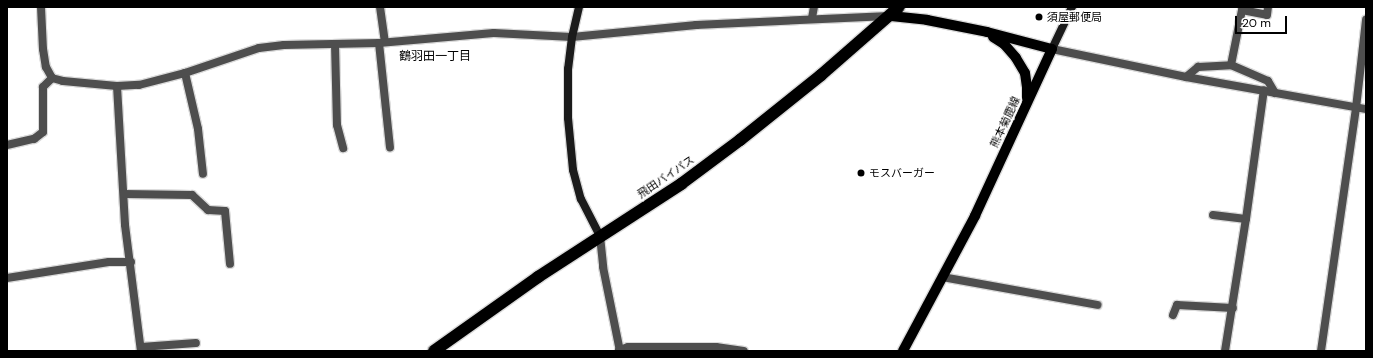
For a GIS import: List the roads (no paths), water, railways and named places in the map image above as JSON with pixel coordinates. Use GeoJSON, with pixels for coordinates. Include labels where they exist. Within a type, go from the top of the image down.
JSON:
{"type":"FeatureCollection","features":[{"type":"Feature","properties":{"kind":"highway","name":"飛田バイパス"},"geometry":{"type":"LineString","coordinates":[[434,351],[538,277],[681,184],[740,140],[895,11]]}},
{"type":"Feature","properties":{"kind":"main road"},"geometry":{"type":"LineString","coordinates":[[895,11],[927,20],[987,32],[1052,49]]}},
{"type":"Feature","properties":{"kind":"main road"},"geometry":{"type":"LineString","coordinates":[[987,32],[1004,44],[1016,58],[1025,73],[1027,87],[1026,105]]}},
{"type":"Feature","properties":{"kind":"main road","name":"熊本菊鹿線"},"geometry":{"type":"LineString","coordinates":[[903,351],[975,216],[1052,49]]}},
{"type":"Feature","properties":{"kind":"street"},"geometry":{"type":"LineString","coordinates":[[41,7],[43,49],[46,67],[52,78],[63,81],[117,86],[140,85],[185,73],[258,48],[284,45],[382,43],[494,33],[572,37],[696,25],[895,11]]}},
{"type":"Feature","properties":{"kind":"street"},"geometry":{"type":"LineString","coordinates":[[380,7],[390,147]]}},
{"type":"Feature","properties":{"kind":"street"},"geometry":{"type":"LineString","coordinates":[[579,7],[572,37],[568,69],[568,111],[573,170],[581,199],[600,236],[603,267],[619,350],[628,347],[716,347],[744,351]]}},
{"type":"Feature","properties":{"kind":"street"},"geometry":{"type":"LineString","coordinates":[[812,18],[814,7]]}},
{"type":"Feature","properties":{"kind":"street"},"geometry":{"type":"LineString","coordinates":[[1072,7],[1052,49],[1186,77],[1366,109]]}},
{"type":"Feature","properties":{"kind":"street"},"geometry":{"type":"LineString","coordinates":[[1231,65],[1242,10],[1267,15],[1268,7]]}},
{"type":"Feature","properties":{"kind":"street"},"geometry":{"type":"LineString","coordinates":[[1321,351],[1356,108],[1366,20]]}},
{"type":"Feature","properties":{"kind":"street"},"geometry":{"type":"LineString","coordinates":[[335,44],[337,126],[343,148]]}},
{"type":"Feature","properties":{"kind":"street"},"geometry":{"type":"LineString","coordinates":[[1186,77],[1198,67],[1231,65],[1268,81],[1276,93]]}},
{"type":"Feature","properties":{"kind":"street"},"geometry":{"type":"LineString","coordinates":[[185,73],[198,129],[203,174]]}},
{"type":"Feature","properties":{"kind":"street"},"geometry":{"type":"LineString","coordinates":[[7,145],[34,139],[43,132],[43,87],[52,78]]}},
{"type":"Feature","properties":{"kind":"street"},"geometry":{"type":"LineString","coordinates":[[117,86],[125,225],[131,262],[141,349],[196,343]]}},
{"type":"Feature","properties":{"kind":"street"},"geometry":{"type":"LineString","coordinates":[[1225,351],[1233,308],[1264,90]]}},
{"type":"Feature","properties":{"kind":"street"},"geometry":{"type":"LineString","coordinates":[[124,194],[192,196],[208,210],[225,211],[230,264]]}},
{"type":"Feature","properties":{"kind":"street"},"geometry":{"type":"LineString","coordinates":[[1213,215],[1246,219]]}},
{"type":"Feature","properties":{"kind":"street"},"geometry":{"type":"LineString","coordinates":[[7,278],[109,262],[131,262]]}},
{"type":"Feature","properties":{"kind":"street"},"geometry":{"type":"LineString","coordinates":[[942,277],[1098,305]]}},
{"type":"Feature","properties":{"kind":"street"},"geometry":{"type":"LineString","coordinates":[[1173,315],[1177,305],[1233,308]]}},
{"type":"Feature","properties":{"kind":"place","name":"須屋郵便局"},"geometry":{"type":"Point","coordinates":[1039,17]}},
{"type":"Feature","properties":{"kind":"place","name":"モスバーガー"},"geometry":{"type":"Point","coordinates":[861,173]}},
{"type":"Feature","properties":{"kind":"district","name":"鶴羽田一丁目"},"geometry":{"type":"Point","coordinates":[435,57]}}]}
